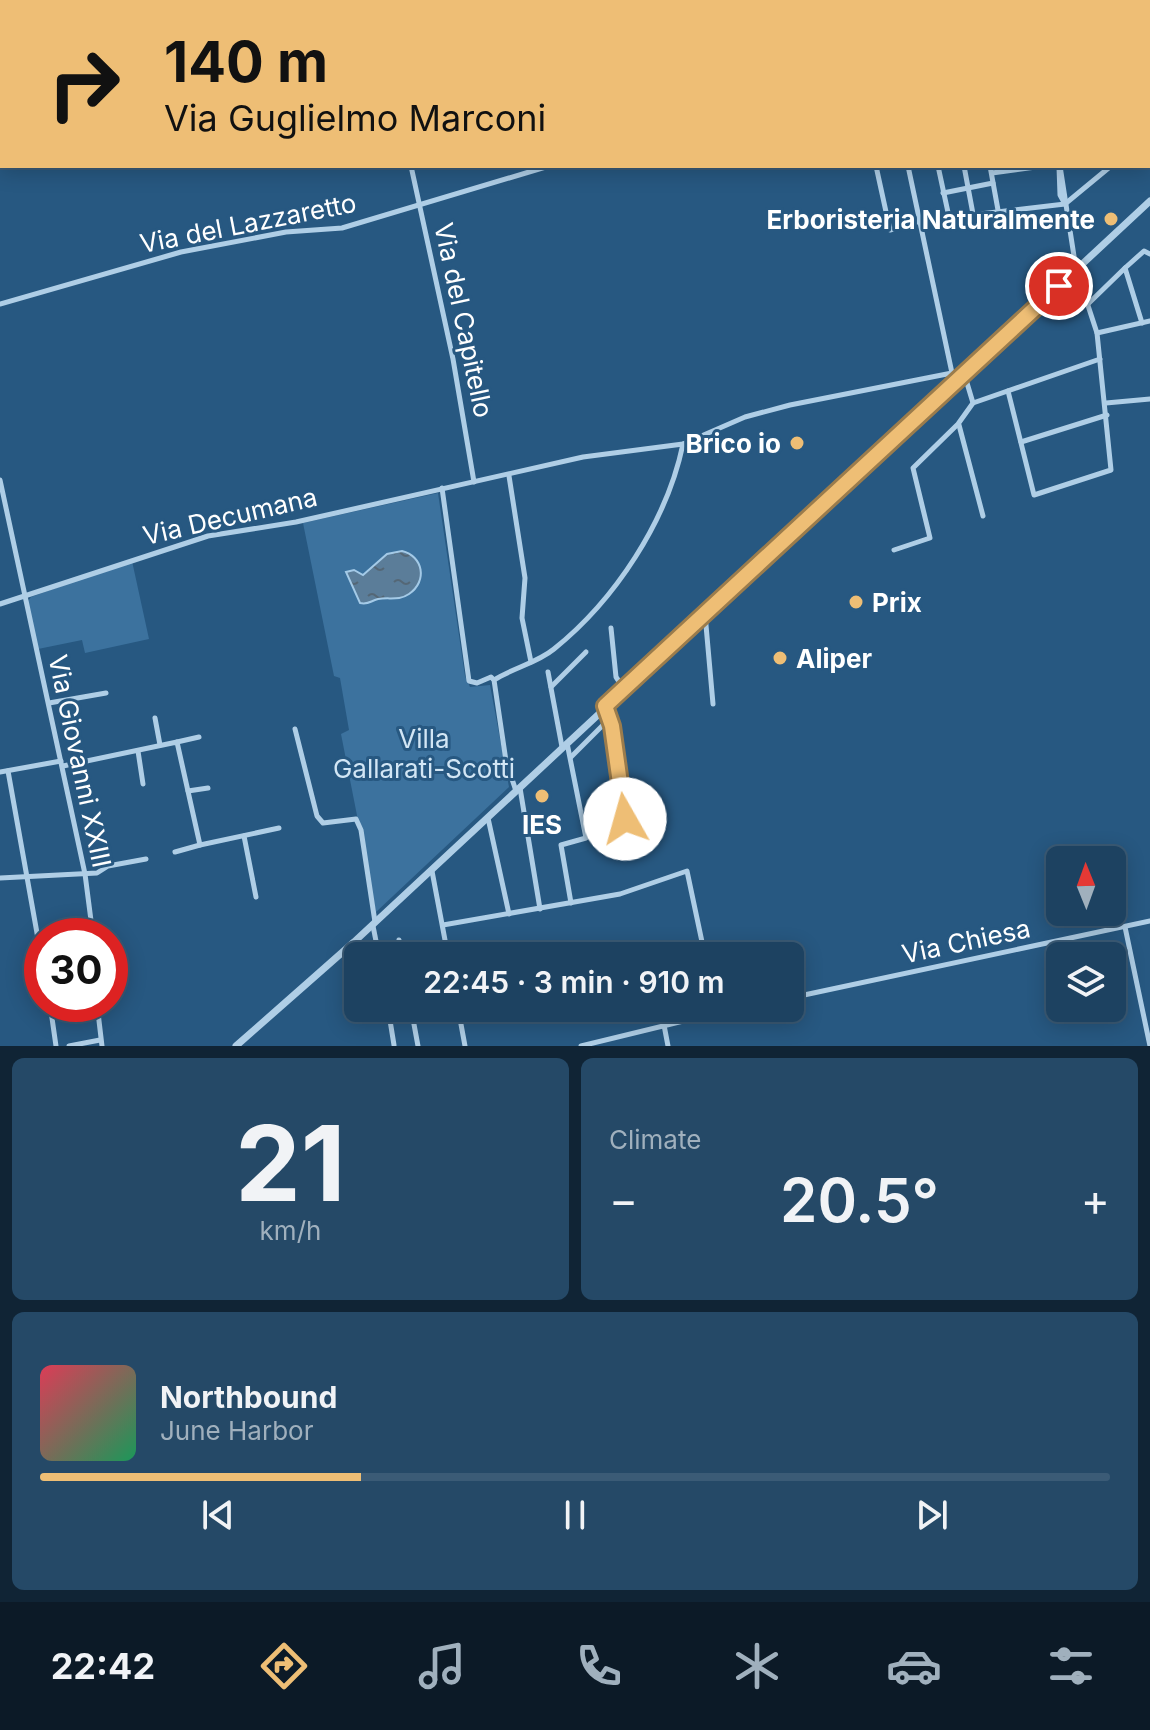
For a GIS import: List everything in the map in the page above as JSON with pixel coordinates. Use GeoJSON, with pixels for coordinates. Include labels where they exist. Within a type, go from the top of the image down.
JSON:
{"type":"FeatureCollection","features":[{"type":"Feature","properties":{"kind":"street","name":"Via del Capitello"},"geometry":{"type":"LineString","coordinates":[[411,168],[449,340],[474,482]]}},
{"type":"Feature","properties":{"kind":"street","name":"Via del Lazzaretto"},"geometry":{"type":"LineString","coordinates":[[0,304],[181,252],[286,232],[342,228],[542,168]]}},
{"type":"Feature","properties":{"kind":"street"},"geometry":{"type":"LineString","coordinates":[[876,168],[890,230],[920,221],[1065,204],[1109,168]]}},
{"type":"Feature","properties":{"kind":"street"},"geometry":{"type":"LineString","coordinates":[[908,168],[958,374],[973,403]]}},
{"type":"Feature","properties":{"kind":"street"},"geometry":{"type":"LineString","coordinates":[[938,168],[949,217]]}},
{"type":"Feature","properties":{"kind":"street"},"geometry":{"type":"LineString","coordinates":[[964,168],[973,214]]}},
{"type":"Feature","properties":{"kind":"street"},"geometry":{"type":"LineString","coordinates":[[998,210],[991,170],[1017,168]]}},
{"type":"Feature","properties":{"kind":"street"},"geometry":{"type":"LineString","coordinates":[[1008,391],[1034,495],[1111,470],[1097,333],[1076,269],[1059,168]]}},
{"type":"Feature","properties":{"kind":"street"},"geometry":{"type":"LineString","coordinates":[[943,193],[993,183]]}},
{"type":"Feature","properties":{"kind":"street"},"geometry":{"type":"LineString","coordinates":[[236,1046],[374,923],[958,374],[1150,201]]}},
{"type":"Feature","properties":{"kind":"street"},"geometry":{"type":"LineString","coordinates":[[1089,303],[1144,251],[1150,254]]}},
{"type":"Feature","properties":{"kind":"street"},"geometry":{"type":"LineString","coordinates":[[1125,268],[1142,323]]}},
{"type":"Feature","properties":{"kind":"street"},"geometry":{"type":"LineString","coordinates":[[1097,333],[1150,321]]}},
{"type":"Feature","properties":{"kind":"street"},"geometry":{"type":"LineString","coordinates":[[894,550],[930,538],[913,468],[958,424],[973,403],[1100,359]]}},
{"type":"Feature","properties":{"kind":"street","name":"Via Decumana"},"geometry":{"type":"LineString","coordinates":[[0,604],[208,536],[296,522],[583,457],[683,444],[745,417],[790,405],[831,400],[958,374]]}},
{"type":"Feature","properties":{"kind":"street"},"geometry":{"type":"LineString","coordinates":[[1106,403],[1150,399]]}},
{"type":"Feature","properties":{"kind":"street"},"geometry":{"type":"LineString","coordinates":[[1021,442],[1107,415]]}},
{"type":"Feature","properties":{"kind":"street"},"geometry":{"type":"LineString","coordinates":[[958,424],[983,516]]}},
{"type":"Feature","properties":{"kind":"street"},"geometry":{"type":"LineString","coordinates":[[494,680],[553,650],[612,590],[664,505],[683,444]]}},
{"type":"Feature","properties":{"kind":"street"},"geometry":{"type":"LineString","coordinates":[[509,476],[525,578],[522,618],[531,662]]}},
{"type":"Feature","properties":{"kind":"street","name":"Via Giovanni XXIII"},"geometry":{"type":"LineString","coordinates":[[0,480],[85,874],[91,918]]}},
{"type":"Feature","properties":{"kind":"street"},"geometry":{"type":"LineString","coordinates":[[442,488],[469,681],[477,683],[491,677],[494,680]]}},
{"type":"Feature","properties":{"kind":"street"},"geometry":{"type":"LineString","coordinates":[[705,614],[713,704]]}},
{"type":"Feature","properties":{"kind":"street"},"geometry":{"type":"LineString","coordinates":[[611,628],[616,677],[624,689]]}},
{"type":"Feature","properties":{"kind":"street"},"geometry":{"type":"LineString","coordinates":[[551,688],[586,652]]}},
{"type":"Feature","properties":{"kind":"street"},"geometry":{"type":"LineString","coordinates":[[548,672],[564,745],[571,757],[586,838],[561,845],[571,903]]}},
{"type":"Feature","properties":{"kind":"street"},"geometry":{"type":"LineString","coordinates":[[494,680],[506,761],[518,789],[540,909]]}},
{"type":"Feature","properties":{"kind":"street"},"geometry":{"type":"LineString","coordinates":[[49,703],[106,693]]}},
{"type":"Feature","properties":{"kind":"street"},"geometry":{"type":"LineString","coordinates":[[605,706],[610,718],[627,843]]}},
{"type":"Feature","properties":{"kind":"street"},"geometry":{"type":"LineString","coordinates":[[155,718],[160,745]]}},
{"type":"Feature","properties":{"kind":"street"},"geometry":{"type":"LineString","coordinates":[[571,757],[610,718]]}},
{"type":"Feature","properties":{"kind":"street"},"geometry":{"type":"LineString","coordinates":[[295,729],[317,816],[323,823],[356,819],[361,830],[377,942]]}},
{"type":"Feature","properties":{"kind":"street"},"geometry":{"type":"LineString","coordinates":[[0,772],[140,750],[199,737]]}},
{"type":"Feature","properties":{"kind":"street"},"geometry":{"type":"LineString","coordinates":[[177,742],[200,845]]}},
{"type":"Feature","properties":{"kind":"street"},"geometry":{"type":"LineString","coordinates":[[140,750],[143,784]]}},
{"type":"Feature","properties":{"kind":"street"},"geometry":{"type":"LineString","coordinates":[[8,771],[34,918]]}},
{"type":"Feature","properties":{"kind":"street"},"geometry":{"type":"LineString","coordinates":[[188,791],[208,788]]}},
{"type":"Feature","properties":{"kind":"street"},"geometry":{"type":"LineString","coordinates":[[488,817],[509,914]]}},
{"type":"Feature","properties":{"kind":"street"},"geometry":{"type":"LineString","coordinates":[[175,852],[279,828]]}},
{"type":"Feature","properties":{"kind":"street"},"geometry":{"type":"LineString","coordinates":[[244,836],[256,897]]}},
{"type":"Feature","properties":{"kind":"street"},"geometry":{"type":"LineString","coordinates":[[0,878],[85,874],[146,859]]}},
{"type":"Feature","properties":{"kind":"street"},"geometry":{"type":"LineString","coordinates":[[432,869],[446,942]]}},
{"type":"Feature","properties":{"kind":"street"},"geometry":{"type":"LineString","coordinates":[[443,925],[620,894],[687,871],[702,942]]}},
{"type":"Feature","properties":{"kind":"street","name":"Via Chiesa"},"geometry":{"type":"LineString","coordinates":[[804,995],[1150,921]]}},
{"type":"Feature","properties":{"kind":"street"},"geometry":{"type":"LineString","coordinates":[[1125,927],[1150,1046]]}},
{"type":"Feature","properties":{"kind":"street"},"geometry":{"type":"LineString","coordinates":[[53,1022],[56,1046]]}},
{"type":"Feature","properties":{"kind":"street"},"geometry":{"type":"LineString","coordinates":[[69,1046],[101,1043],[99,1022]]}},
{"type":"Feature","properties":{"kind":"street"},"geometry":{"type":"LineString","coordinates":[[390,1022],[394,1045]]}},
{"type":"Feature","properties":{"kind":"street"},"geometry":{"type":"LineString","coordinates":[[414,1022],[418,1046]]}},
{"type":"Feature","properties":{"kind":"street"},"geometry":{"type":"LineString","coordinates":[[461,1022],[465,1046]]}},
{"type":"Feature","properties":{"kind":"street"},"geometry":{"type":"LineString","coordinates":[[581,1046],[677,1022]]}},
{"type":"Feature","properties":{"kind":"street"},"geometry":{"type":"LineString","coordinates":[[664,1025],[668,1046]]}},
{"type":"Feature","properties":{"kind":"green space","name":"Villa Gallarati-Scotti"},"geometry":{"type":"Polygon","coordinates":[[[438,493],[465,676],[470,687],[490,685],[509,787],[376,912],[341,734],[349,730],[340,678],[334,676],[303,523],[438,493]]]}},
{"type":"Feature","properties":{"kind":"green space"},"geometry":{"type":"Polygon","coordinates":[[[132,561],[149,639],[85,653],[82,640],[38,649],[28,601],[31,597],[132,561]]]}},
{"type":"Feature","properties":{"kind":"water"},"geometry":{"type":"Polygon","coordinates":[[[402,551],[418,563],[421,576],[415,589],[401,597],[360,603],[346,572],[354,570],[363,575],[387,554],[402,551]]]}},
{"type":"Feature","properties":{"kind":"place","name":"Erboristeria Naturalmente"},"geometry":{"type":"Point","coordinates":[1111,219]}},
{"type":"Feature","properties":{"kind":"place","name":"Brico io"},"geometry":{"type":"Point","coordinates":[797,443]}},
{"type":"Feature","properties":{"kind":"place","name":"Prix"},"geometry":{"type":"Point","coordinates":[856,602]}},
{"type":"Feature","properties":{"kind":"place","name":"Aliper"},"geometry":{"type":"Point","coordinates":[780,658]}},
{"type":"Feature","properties":{"kind":"place","name":"IES"},"geometry":{"type":"Point","coordinates":[542,796]}},
{"type":"Feature","properties":{"kind":"route"},"geometry":{"type":"LineString","coordinates":[[625,819],[612,726],[605,706],[1059,286]]}}]}
